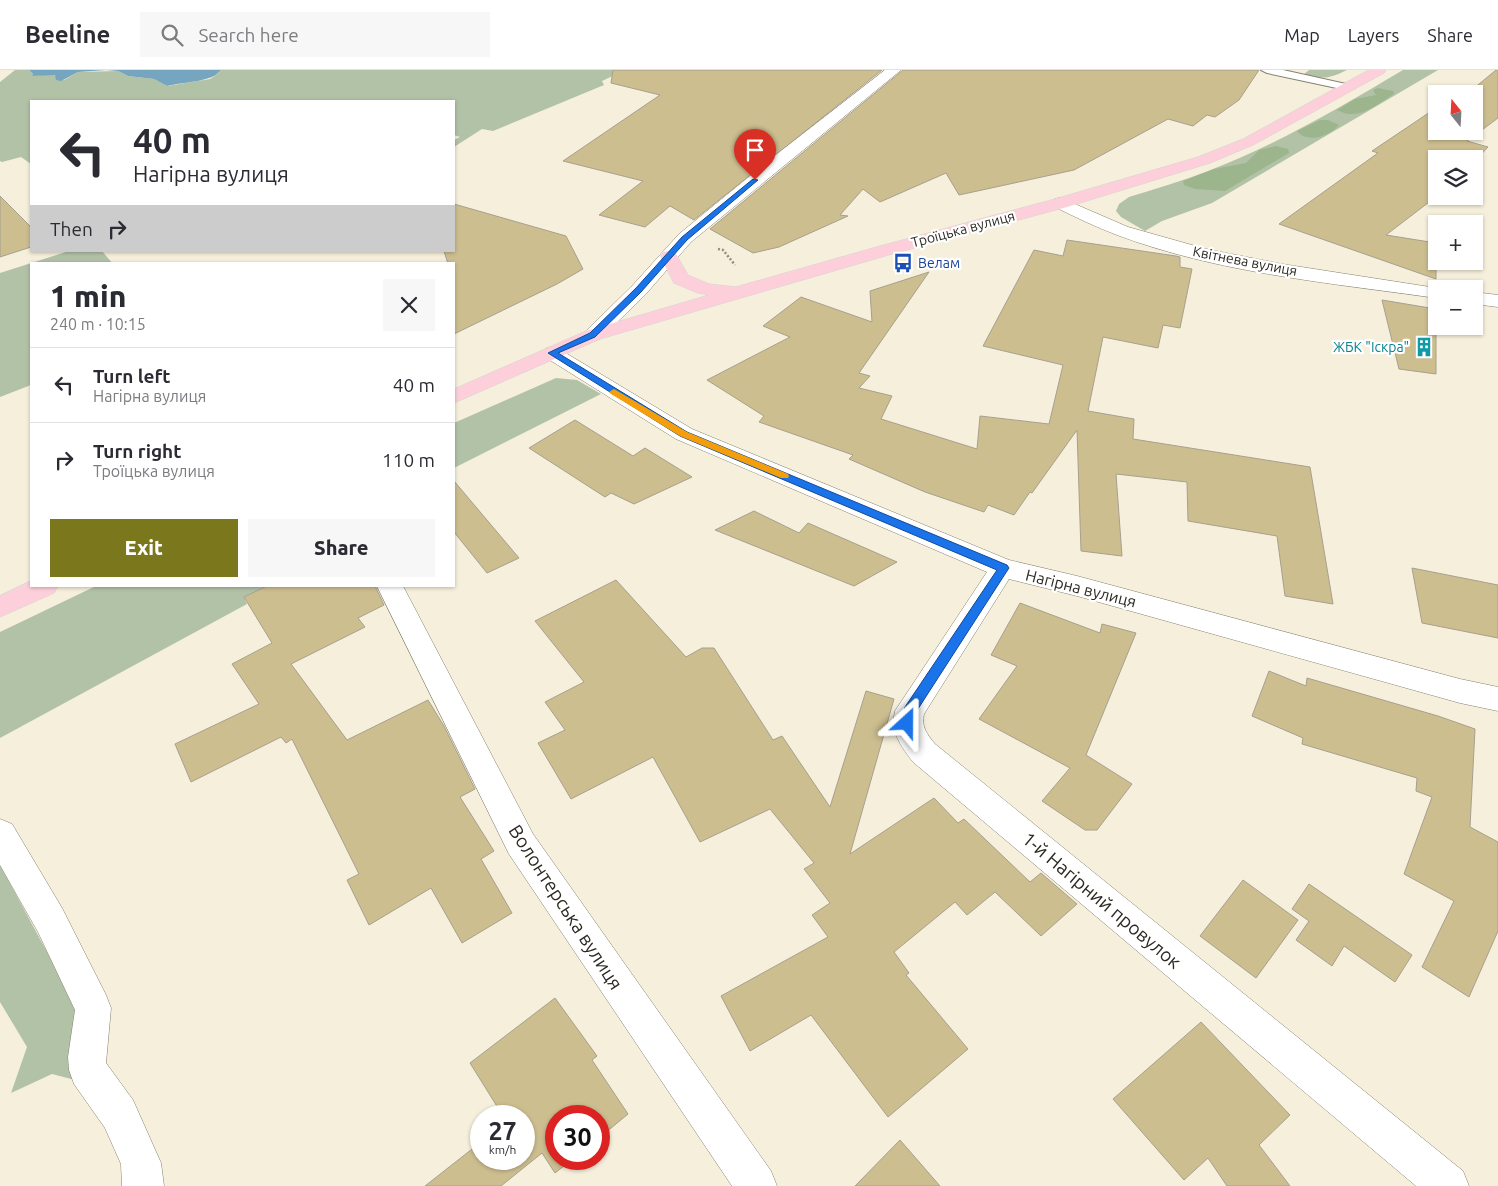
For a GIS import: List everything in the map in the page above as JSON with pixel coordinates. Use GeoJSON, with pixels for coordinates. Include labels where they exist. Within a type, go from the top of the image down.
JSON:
{"type":"FeatureCollection","features":[{"type":"Feature","properties":{"kind":"main road","name":"Троїцька вулиця"},"geometry":{"type":"LineString","coordinates":[[455,397],[592,335],[886,250],[1061,203],[1204,160],[1248,142],[1378,70]]}},
{"type":"Feature","properties":{"kind":"main road"},"geometry":{"type":"LineString","coordinates":[[669,256],[681,279],[705,289],[738,293]]}},
{"type":"Feature","properties":{"kind":"main road"},"geometry":{"type":"LineString","coordinates":[[0,607],[43,587]]}},
{"type":"Feature","properties":{"kind":"street"},"geometry":{"type":"LineString","coordinates":[[592,335],[639,290],[684,238],[894,70]]}},
{"type":"Feature","properties":{"kind":"street","name":"Квітнева вулиця"},"geometry":{"type":"LineString","coordinates":[[1061,203],[1128,233],[1220,258],[1316,275],[1428,291]]}},
{"type":"Feature","properties":{"kind":"street"},"geometry":{"type":"LineString","coordinates":[[1483,299],[1498,301]]}},
{"type":"Feature","properties":{"kind":"street","name":"Нагірна вулиця"},"geometry":{"type":"LineString","coordinates":[[552,353],[684,434],[1003,568],[1077,586],[1460,691],[1498,699]]}},
{"type":"Feature","properties":{"kind":"street","name":"1-й Нагірний провулок"},"geometry":{"type":"LineString","coordinates":[[1003,568],[910,711],[907,723],[911,736],[924,753],[1448,1186]]}},
{"type":"Feature","properties":{"kind":"street","name":"Волонтерська вулиця"},"geometry":{"type":"LineString","coordinates":[[391,587],[521,844],[756,1186]]}},
{"type":"Feature","properties":{"kind":"street"},"geometry":{"type":"LineString","coordinates":[[0,834],[50,920],[92,1008],[94,1023],[86,1063],[88,1070],[119,1114],[141,1163],[143,1186]]}},
{"type":"Feature","properties":{"kind":"lane"},"geometry":{"type":"LineString","coordinates":[[1267,70],[1346,87]]}},
{"type":"Feature","properties":{"kind":"green space"},"geometry":{"type":"Polygon","coordinates":[[[15,70],[29,70],[33,74],[32,76],[52,74],[64,80],[78,72],[118,71],[128,76],[154,79],[167,86],[210,79],[219,73],[220,70],[625,70],[602,81],[604,85],[493,131],[482,129],[455,146],[455,140],[460,137],[455,135],[455,100],[30,100],[30,163],[21,157],[0,161],[0,82],[15,70]]]}},
{"type":"Feature","properties":{"kind":"green space"},"geometry":{"type":"Polygon","coordinates":[[[1309,70],[1347,70],[1326,77],[1303,75],[1309,70]]]}},
{"type":"Feature","properties":{"kind":"green space"},"geometry":{"type":"Polygon","coordinates":[[[1403,70],[1438,70],[1212,203],[1162,221],[1145,231],[1121,217],[1116,211],[1119,204],[1129,197],[1208,171],[1283,137],[1403,70]]]}},
{"type":"Feature","properties":{"kind":"green space"},"geometry":{"type":"Polygon","coordinates":[[[1378,88],[1393,91],[1394,94],[1367,111],[1360,113],[1345,113],[1337,110],[1355,99],[1376,95],[1373,90],[1378,88]]]}},
{"type":"Feature","properties":{"kind":"green space"},"geometry":{"type":"Polygon","coordinates":[[[1320,120],[1328,120],[1339,125],[1324,135],[1312,138],[1301,135],[1297,131],[1320,120]]]}},
{"type":"Feature","properties":{"kind":"green space"},"geometry":{"type":"Polygon","coordinates":[[[1276,146],[1288,149],[1289,153],[1225,191],[1195,189],[1184,185],[1183,181],[1214,169],[1246,163],[1259,150],[1276,146]]]}},
{"type":"Feature","properties":{"kind":"green space"},"geometry":{"type":"Polygon","coordinates":[[[66,252],[103,252],[111,262],[34,262],[66,252]]]}},
{"type":"Feature","properties":{"kind":"green space"},"geometry":{"type":"Polygon","coordinates":[[[30,263],[30,385],[0,397],[0,273],[30,263]]]}},
{"type":"Feature","properties":{"kind":"green space"},"geometry":{"type":"Polygon","coordinates":[[[556,378],[577,380],[601,394],[455,467],[455,423],[556,378]]]}},
{"type":"Feature","properties":{"kind":"green space"},"geometry":{"type":"Polygon","coordinates":[[[94,587],[265,587],[244,597],[247,604],[0,738],[0,632],[94,587]]]}},
{"type":"Feature","properties":{"kind":"green space"},"geometry":{"type":"Polygon","coordinates":[[[0,865],[80,1013],[75,1080],[52,1074],[11,1093],[27,1047],[0,1002],[0,865]]]}},
{"type":"Feature","properties":{"kind":"water"},"geometry":{"type":"Polygon","coordinates":[[[29,70],[106,70],[78,72],[61,81],[56,80],[55,75],[32,76],[33,74],[29,70]]]}},
{"type":"Feature","properties":{"kind":"water"},"geometry":{"type":"Polygon","coordinates":[[[106,70],[220,71],[216,75],[204,80],[167,86],[154,79],[128,76],[118,71],[106,70]]]}},
{"type":"Feature","properties":{"kind":"building"},"geometry":{"type":"Polygon","coordinates":[[[613,70],[882,70],[694,220],[670,206],[645,227],[599,215],[643,181],[563,161],[660,95],[611,83],[613,70]]]}},
{"type":"Feature","properties":{"kind":"building"},"geometry":{"type":"Polygon","coordinates":[[[903,70],[1259,70],[1239,100],[1215,117],[1207,115],[1193,126],[1168,119],[1074,170],[959,195],[946,173],[880,202],[863,189],[840,215],[848,216],[779,247],[753,253],[710,229],[903,70]]]}},
{"type":"Feature","properties":{"kind":"building"},"geometry":{"type":"Polygon","coordinates":[[[1498,70],[1498,118],[1483,129],[1483,85],[1478,85],[1498,70]]]}},
{"type":"Feature","properties":{"kind":"building"},"geometry":{"type":"Polygon","coordinates":[[[1428,113],[1428,140],[1468,140],[1467,141],[1488,147],[1483,152],[1483,150],[1428,150],[1428,203],[1386,235],[1428,242],[1428,270],[1436,270],[1436,279],[1279,224],[1378,153],[1372,151],[1428,113]]]}},
{"type":"Feature","properties":{"kind":"building"},"geometry":{"type":"Polygon","coordinates":[[[0,196],[30,226],[30,247],[0,257],[0,196]]]}},
{"type":"Feature","properties":{"kind":"building"},"geometry":{"type":"Polygon","coordinates":[[[455,204],[566,236],[583,269],[557,284],[455,334],[455,262],[447,262],[444,252],[455,252],[455,204]]]}},
{"type":"Feature","properties":{"kind":"building"},"geometry":{"type":"Polygon","coordinates":[[[1067,240],[1176,256],[1180,257],[1180,267],[1192,269],[1180,328],[1163,325],[1158,348],[1103,337],[1088,411],[1134,419],[1133,439],[1310,467],[1333,604],[1285,596],[1277,536],[1188,521],[1187,482],[1116,474],[1122,556],[1081,551],[1077,430],[1014,515],[988,505],[984,512],[925,492],[849,459],[853,455],[759,422],[764,416],[707,380],[790,337],[763,326],[801,297],[872,322],[870,291],[929,272],[859,373],[870,376],[859,388],[892,396],[881,419],[977,449],[980,416],[1049,424],[1063,365],[983,346],[1034,250],[1063,256],[1067,240]]]}},
{"type":"Feature","properties":{"kind":"building","name":"ЖБК \"Іскра\""},"geometry":{"type":"Polygon","coordinates":[[[1382,300],[1428,308],[1428,335],[1436,335],[1436,374],[1399,369],[1382,300]]]}},
{"type":"Feature","properties":{"kind":"building"},"geometry":{"type":"Polygon","coordinates":[[[575,420],[633,456],[645,448],[692,477],[634,504],[611,493],[605,497],[529,448],[575,420]]]}},
{"type":"Feature","properties":{"kind":"building"},"geometry":{"type":"Polygon","coordinates":[[[455,482],[519,558],[487,573],[455,533],[455,482]]]}},
{"type":"Feature","properties":{"kind":"building"},"geometry":{"type":"Polygon","coordinates":[[[754,511],[799,533],[808,523],[897,562],[854,586],[715,530],[754,511]]]}},
{"type":"Feature","properties":{"kind":"building"},"geometry":{"type":"Polygon","coordinates":[[[1412,568],[1498,585],[1498,638],[1422,623],[1412,568]]]}},
{"type":"Feature","properties":{"kind":"building"},"geometry":{"type":"Polygon","coordinates":[[[616,580],[686,657],[702,648],[714,648],[773,740],[782,736],[830,807],[866,691],[894,699],[850,854],[934,798],[958,823],[964,819],[1030,882],[1041,873],[1077,904],[1041,936],[995,892],[967,915],[955,902],[894,952],[909,973],[906,975],[968,1049],[888,1117],[811,1015],[750,1051],[721,996],[828,937],[812,915],[830,903],[804,869],[814,863],[770,809],[700,842],[653,757],[571,799],[538,743],[565,730],[545,702],[584,682],[535,621],[616,580]]]}},
{"type":"Feature","properties":{"kind":"building"},"geometry":{"type":"Polygon","coordinates":[[[265,587],[375,587],[384,605],[358,618],[365,627],[291,664],[347,740],[428,700],[444,726],[475,789],[460,797],[494,851],[481,859],[512,913],[462,943],[431,888],[369,925],[347,880],[359,874],[292,739],[286,743],[281,737],[191,782],[175,744],[259,704],[232,664],[272,643],[244,597],[265,587]]]}},
{"type":"Feature","properties":{"kind":"building"},"geometry":{"type":"Polygon","coordinates":[[[1020,603],[1100,633],[1102,624],[1136,633],[1086,755],[1132,784],[1097,830],[1085,830],[1042,801],[1070,768],[979,719],[1017,666],[991,655],[1020,603]]]}},
{"type":"Feature","properties":{"kind":"building"},"geometry":{"type":"Polygon","coordinates":[[[1269,671],[1306,686],[1307,678],[1438,716],[1475,729],[1470,827],[1498,842],[1498,931],[1469,997],[1422,967],[1454,901],[1404,874],[1432,797],[1416,791],[1417,778],[1302,744],[1303,738],[1252,716],[1269,671]]]}},
{"type":"Feature","properties":{"kind":"building"},"geometry":{"type":"Polygon","coordinates":[[[1243,880],[1298,920],[1256,978],[1200,936],[1243,880]]]}},
{"type":"Feature","properties":{"kind":"building"},"geometry":{"type":"Polygon","coordinates":[[[1309,884],[1412,955],[1395,982],[1344,946],[1332,966],[1296,940],[1309,921],[1292,909],[1309,884]]]}},
{"type":"Feature","properties":{"kind":"building"},"geometry":{"type":"Polygon","coordinates":[[[555,998],[597,1056],[592,1060],[628,1114],[610,1129],[610,1105],[545,1105],[545,1158],[542,1153],[535,1159],[535,1105],[496,1105],[470,1063],[555,998]]]}},
{"type":"Feature","properties":{"kind":"building"},"geometry":{"type":"Polygon","coordinates":[[[1201,1022],[1290,1115],[1259,1145],[1290,1186],[1227,1186],[1208,1158],[1184,1180],[1113,1099],[1201,1022]]]}},
{"type":"Feature","properties":{"kind":"building"},"geometry":{"type":"Polygon","coordinates":[[[900,1140],[940,1186],[855,1186],[900,1140]]]}},
{"type":"Feature","properties":{"kind":"building"},"geometry":{"type":"Polygon","coordinates":[[[470,1151],[470,1170],[521,1170],[501,1186],[425,1186],[470,1151]]]}},
{"type":"Feature","properties":{"kind":"slow traffic"},"geometry":{"type":"LineString","coordinates":[[614,392],[684,434],[784,476]]}},
{"type":"Feature","properties":{"kind":"place","name":"Велам"},"geometry":{"type":"Point","coordinates":[903,263]}},
{"type":"Feature","properties":{"kind":"place","name":"ЖБК \"Іскра\""},"geometry":{"type":"Point","coordinates":[1424,347]}},
{"type":"Feature","properties":{"kind":"route"},"geometry":{"type":"LineString","coordinates":[[755,180],[684,238],[639,290],[592,335],[552,353],[684,434],[1003,568],[910,711],[907,723]]}}]}
